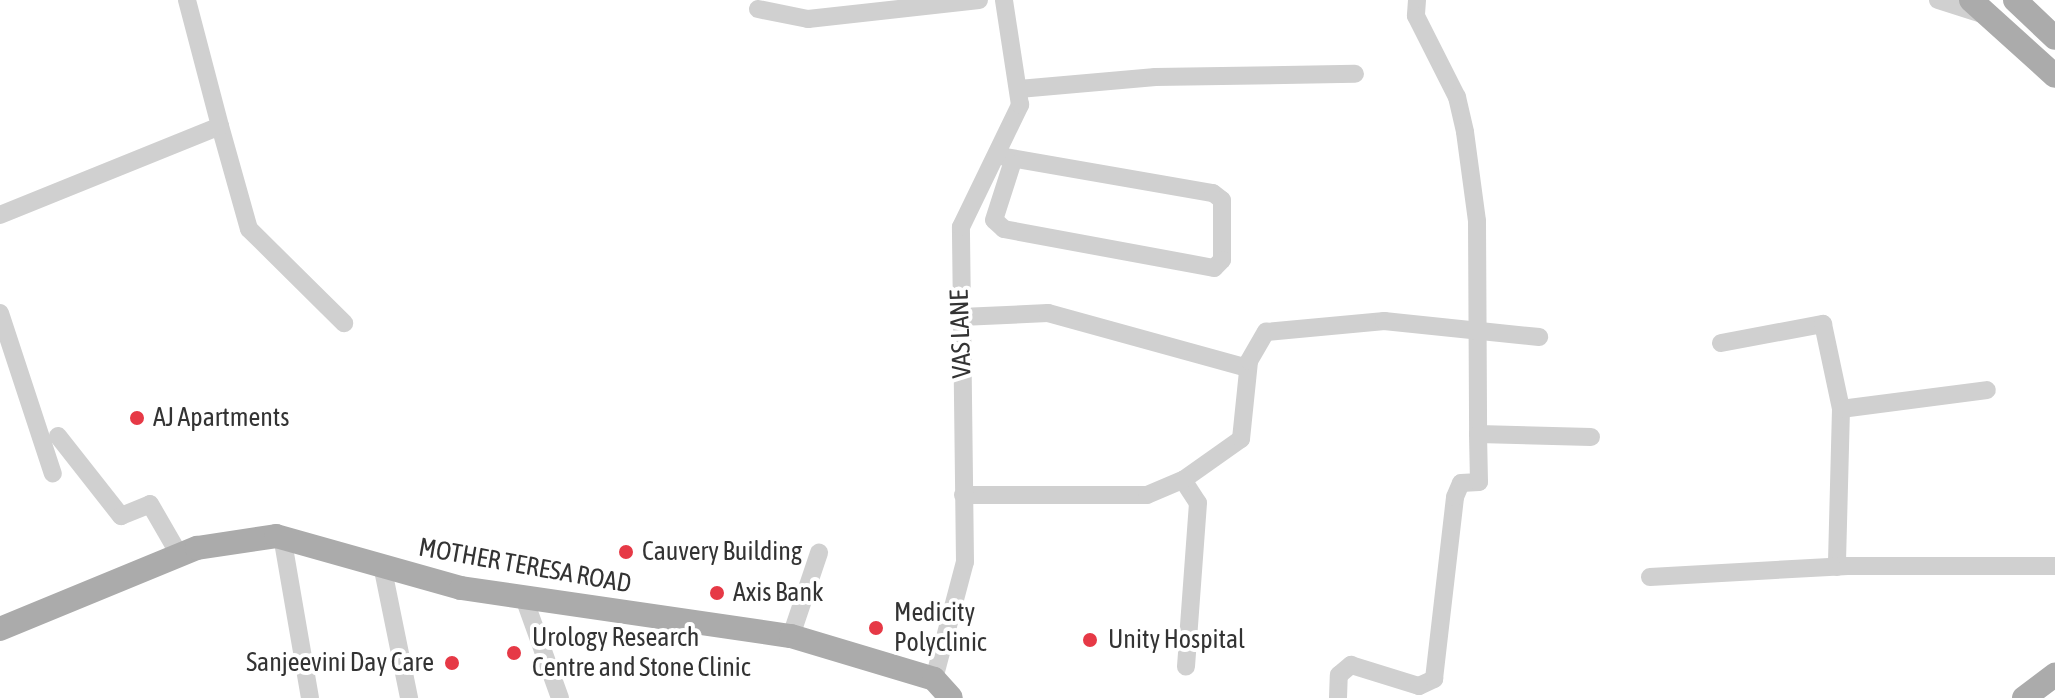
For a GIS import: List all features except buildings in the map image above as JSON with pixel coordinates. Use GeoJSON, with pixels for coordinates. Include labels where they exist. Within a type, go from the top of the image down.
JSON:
{"type":"FeatureCollection","features":[{"type":"Feature","properties":{"kind":"main road"},"geometry":{"type":"LineString","coordinates":[[1971,0],[2055,76]]}},
{"type":"Feature","properties":{"kind":"main road"},"geometry":{"type":"LineString","coordinates":[[2015,0],[2055,39]]}},
{"type":"Feature","properties":{"kind":"main road","name":"MOTHER TERESA ROAD"},"geometry":{"type":"LineString","coordinates":[[0,629],[180,556],[239,539],[282,536],[382,565],[524,598],[791,636],[934,679]]}},
{"type":"Feature","properties":{"kind":"main road"},"geometry":{"type":"LineString","coordinates":[[2024,698],[2055,675]]}},
{"type":"Feature","properties":{"kind":"main road"},"geometry":{"type":"LineString","coordinates":[[934,679],[951,698]]}},
{"type":"Feature","properties":{"kind":"street"},"geometry":{"type":"LineString","coordinates":[[187,0],[249,229],[344,323]]}},
{"type":"Feature","properties":{"kind":"street"},"geometry":{"type":"LineString","coordinates":[[758,9],[808,19],[979,0]]}},
{"type":"Feature","properties":{"kind":"street","name":"VAS LANE"},"geometry":{"type":"LineString","coordinates":[[934,679],[965,562],[961,227],[1006,160],[1019,89],[1004,0]]}},
{"type":"Feature","properties":{"kind":"street"},"geometry":{"type":"LineString","coordinates":[[1338,698],[1339,675],[1351,665],[1419,686],[1434,679],[1455,497],[1461,483],[1479,482],[1477,221],[1457,97],[1416,16],[1417,0]]}},
{"type":"Feature","properties":{"kind":"street"},"geometry":{"type":"LineString","coordinates":[[1938,0],[1993,17]]}},
{"type":"Feature","properties":{"kind":"street"},"geometry":{"type":"LineString","coordinates":[[1019,89],[1155,77],[1355,74]]}},
{"type":"Feature","properties":{"kind":"street"},"geometry":{"type":"LineString","coordinates":[[0,215],[220,126]]}},
{"type":"Feature","properties":{"kind":"street"},"geometry":{"type":"LineString","coordinates":[[1006,160],[1213,193],[1222,200],[1222,260],[1214,268],[1004,229],[994,220],[1006,160]]}},
{"type":"Feature","properties":{"kind":"street"},"geometry":{"type":"LineString","coordinates":[[0,313],[53,474]]}},
{"type":"Feature","properties":{"kind":"street"},"geometry":{"type":"LineString","coordinates":[[961,317],[1048,313],[1248,368]]}},
{"type":"Feature","properties":{"kind":"street"},"geometry":{"type":"LineString","coordinates":[[963,495],[1147,495],[1183,480],[1241,439],[1253,346],[1266,332],[1384,321],[1477,335],[1539,337]]}},
{"type":"Feature","properties":{"kind":"street"},"geometry":{"type":"LineString","coordinates":[[1721,343],[1823,324],[1841,409],[1837,567]]}},
{"type":"Feature","properties":{"kind":"street"},"geometry":{"type":"LineString","coordinates":[[1841,409],[1987,390]]}},
{"type":"Feature","properties":{"kind":"street"},"geometry":{"type":"LineString","coordinates":[[1478,434],[1591,437]]}},
{"type":"Feature","properties":{"kind":"street"},"geometry":{"type":"LineString","coordinates":[[58,436],[121,516],[150,504],[180,556]]}},
{"type":"Feature","properties":{"kind":"street"},"geometry":{"type":"LineString","coordinates":[[1183,480],[1198,503],[1186,667]]}},
{"type":"Feature","properties":{"kind":"street"},"geometry":{"type":"LineString","coordinates":[[282,536],[310,698]]}},
{"type":"Feature","properties":{"kind":"street"},"geometry":{"type":"LineString","coordinates":[[791,636],[819,553]]}},
{"type":"Feature","properties":{"kind":"street"},"geometry":{"type":"LineString","coordinates":[[382,565],[409,698]]}},
{"type":"Feature","properties":{"kind":"street"},"geometry":{"type":"LineString","coordinates":[[1650,577],[1837,567],[2055,566]]}},
{"type":"Feature","properties":{"kind":"street"},"geometry":{"type":"LineString","coordinates":[[524,598],[560,698]]}},
{"type":"Feature","properties":{"kind":"place","name":"AJ Apartments"},"geometry":{"type":"Point","coordinates":[137,418]}},
{"type":"Feature","properties":{"kind":"place","name":"Cauvery Building"},"geometry":{"type":"Point","coordinates":[626,552]}},
{"type":"Feature","properties":{"kind":"place","name":"Axis Bank"},"geometry":{"type":"Point","coordinates":[717,593]}},
{"type":"Feature","properties":{"kind":"place","name":"Medicity Polyclinic"},"geometry":{"type":"Point","coordinates":[876,628]}},
{"type":"Feature","properties":{"kind":"place","name":"Unity Hospital"},"geometry":{"type":"Point","coordinates":[1090,640]}},
{"type":"Feature","properties":{"kind":"place","name":"Urology Research Centre and Stone Clinic"},"geometry":{"type":"Point","coordinates":[514,653]}},
{"type":"Feature","properties":{"kind":"place","name":"Sanjeevini Day Care"},"geometry":{"type":"Point","coordinates":[452,663]}}]}
